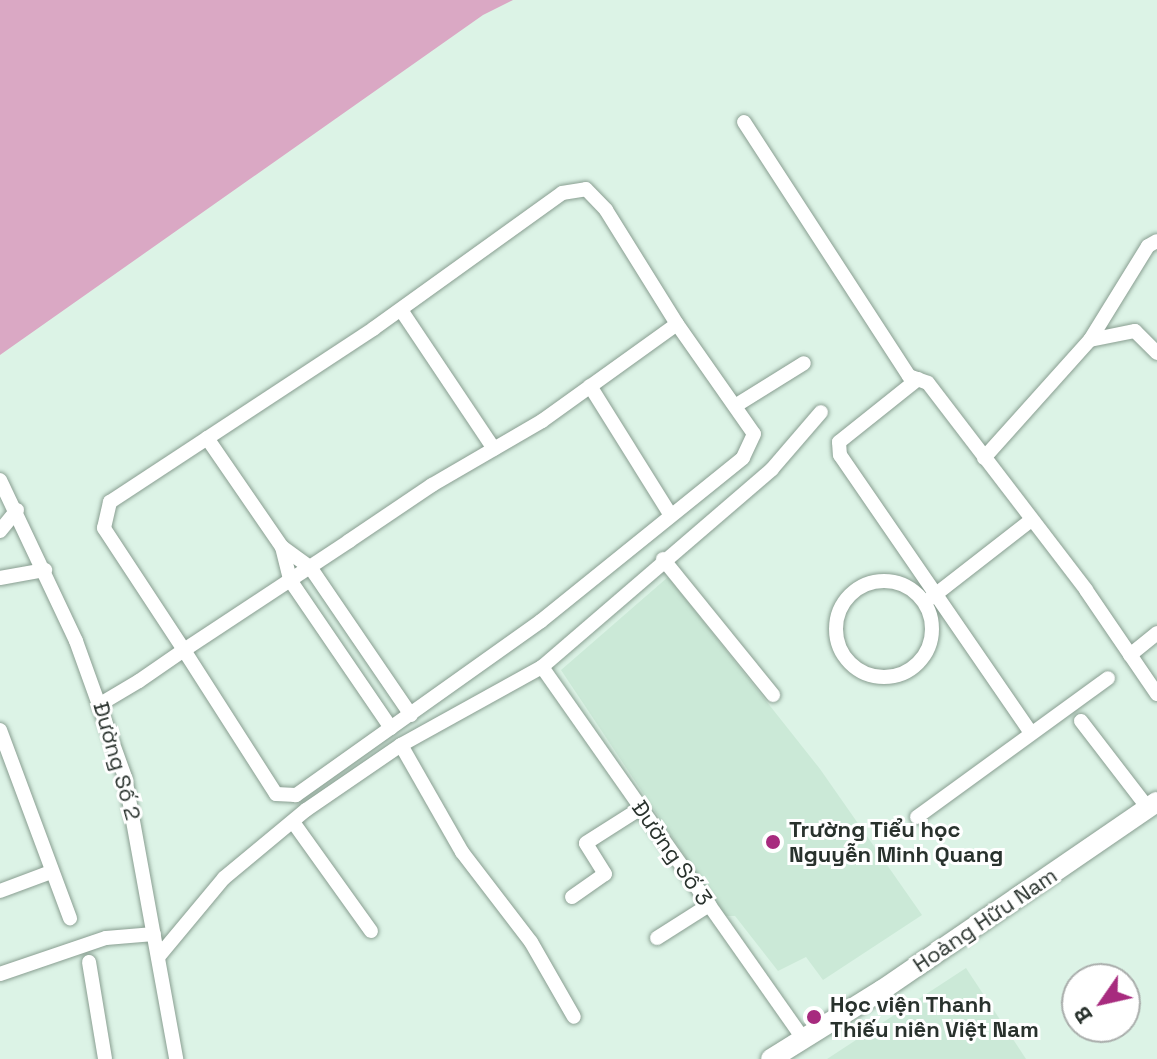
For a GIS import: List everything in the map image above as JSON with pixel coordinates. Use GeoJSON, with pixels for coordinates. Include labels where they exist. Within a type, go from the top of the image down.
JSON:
{"type":"FeatureCollection","features":[{"type":"Feature","properties":{"kind":"main road","name":"Hoàng Hữu Nam"},"geometry":{"type":"LineString","coordinates":[[771,1059],[1153,805]]}},
{"type":"Feature","properties":{"kind":"street"},"geometry":{"type":"LineString","coordinates":[[744,122],[909,376],[928,383],[1030,521],[1086,590],[1157,694]]}},
{"type":"Feature","properties":{"kind":"street"},"geometry":{"type":"LineString","coordinates":[[586,189],[606,210],[677,324],[754,434],[743,458],[541,621],[296,795],[276,794],[104,528],[105,511],[110,502],[401,310],[562,193],[586,189]]}},
{"type":"Feature","properties":{"kind":"street"},"geometry":{"type":"LineString","coordinates":[[984,458],[1090,340],[1148,246],[1157,241]]}},
{"type":"Feature","properties":{"kind":"street"},"geometry":{"type":"LineString","coordinates":[[401,310],[494,449]]}},
{"type":"Feature","properties":{"kind":"street"},"geometry":{"type":"LineString","coordinates":[[102,703],[590,386],[677,324]]}},
{"type":"Feature","properties":{"kind":"street"},"geometry":{"type":"LineString","coordinates":[[1090,340],[1135,331],[1157,353]]}},
{"type":"Feature","properties":{"kind":"street"},"geometry":{"type":"LineString","coordinates":[[735,406],[804,363]]}},
{"type":"Feature","properties":{"kind":"street"},"geometry":{"type":"LineString","coordinates":[[918,379],[839,442],[840,455],[1031,733]]}},
{"type":"Feature","properties":{"kind":"street"},"geometry":{"type":"LineString","coordinates":[[590,386],[670,514]]}},
{"type":"Feature","properties":{"kind":"street"},"geometry":{"type":"LineString","coordinates":[[159,956],[224,878],[293,822],[401,745],[542,667],[663,559],[772,469],[821,412]]}},
{"type":"Feature","properties":{"kind":"street"},"geometry":{"type":"LineString","coordinates":[[207,438],[282,547],[310,567],[411,715]]}},
{"type":"Feature","properties":{"kind":"street","name":"Đường Số 2"},"geometry":{"type":"LineString","coordinates":[[0,480],[45,570],[102,703],[128,792],[176,1059]]}},
{"type":"Feature","properties":{"kind":"street"},"geometry":{"type":"LineString","coordinates":[[0,531],[17,510]]}},
{"type":"Feature","properties":{"kind":"street"},"geometry":{"type":"LineString","coordinates":[[925,604],[1030,521]]}},
{"type":"Feature","properties":{"kind":"street"},"geometry":{"type":"LineString","coordinates":[[282,547],[290,580],[391,728]]}},
{"type":"Feature","properties":{"kind":"street"},"geometry":{"type":"LineString","coordinates":[[663,559],[773,695]]}},
{"type":"Feature","properties":{"kind":"street"},"geometry":{"type":"LineString","coordinates":[[0,578],[45,570]]}},
{"type":"Feature","properties":{"kind":"street"},"geometry":{"type":"LineString","coordinates":[[895,582],[925,604],[931,641],[909,670],[873,676],[843,654],[837,617],[859,588],[895,582]]}},
{"type":"Feature","properties":{"kind":"street"},"geometry":{"type":"LineString","coordinates":[[1130,655],[1157,633]]}},
{"type":"Feature","properties":{"kind":"street","name":"Đường Số 3"},"geometry":{"type":"LineString","coordinates":[[542,667],[803,1039]]}},
{"type":"Feature","properties":{"kind":"street"},"geometry":{"type":"LineString","coordinates":[[917,817],[1108,678]]}},
{"type":"Feature","properties":{"kind":"street"},"geometry":{"type":"LineString","coordinates":[[1081,721],[1153,805]]}},
{"type":"Feature","properties":{"kind":"street"},"geometry":{"type":"LineString","coordinates":[[0,730],[70,918]]}},
{"type":"Feature","properties":{"kind":"street"},"geometry":{"type":"LineString","coordinates":[[401,745],[462,852],[531,942],[574,1017]]}},
{"type":"Feature","properties":{"kind":"street"},"geometry":{"type":"LineString","coordinates":[[572,897],[605,874],[586,843],[641,808]]}},
{"type":"Feature","properties":{"kind":"street"},"geometry":{"type":"LineString","coordinates":[[293,822],[371,931]]}},
{"type":"Feature","properties":{"kind":"street"},"geometry":{"type":"LineString","coordinates":[[0,891],[51,872]]}},
{"type":"Feature","properties":{"kind":"street"},"geometry":{"type":"LineString","coordinates":[[657,938],[709,905]]}},
{"type":"Feature","properties":{"kind":"street"},"geometry":{"type":"LineString","coordinates":[[0,974],[106,938],[154,934]]}},
{"type":"Feature","properties":{"kind":"street"},"geometry":{"type":"LineString","coordinates":[[89,962],[101,1058]]}},
{"type":"Feature","properties":{"kind":"shaded area"},"geometry":{"type":"Polygon","coordinates":[[[0,0],[513,0],[483,15],[0,355],[0,0]]]}},
{"type":"Feature","properties":{"kind":"shaded area","name":"Trường Tiểu học Nguyễn Minh Quang"},"geometry":{"type":"Polygon","coordinates":[[[668,577],[820,769],[922,915],[823,980],[806,957],[778,971],[735,916],[725,916],[561,670],[668,577]]]}},
{"type":"Feature","properties":{"kind":"shaded area"},"geometry":{"type":"Polygon","coordinates":[[[966,968],[1026,1059],[827,1059],[966,968]]]}},
{"type":"Feature","properties":{"kind":"place","name":"Trường Tiểu học Nguyễn Minh Quang"},"geometry":{"type":"Point","coordinates":[773,842]}},
{"type":"Feature","properties":{"kind":"place","name":"Học viện Thanh Thiếu niên Việt Nam"},"geometry":{"type":"Point","coordinates":[814,1017]}}]}
